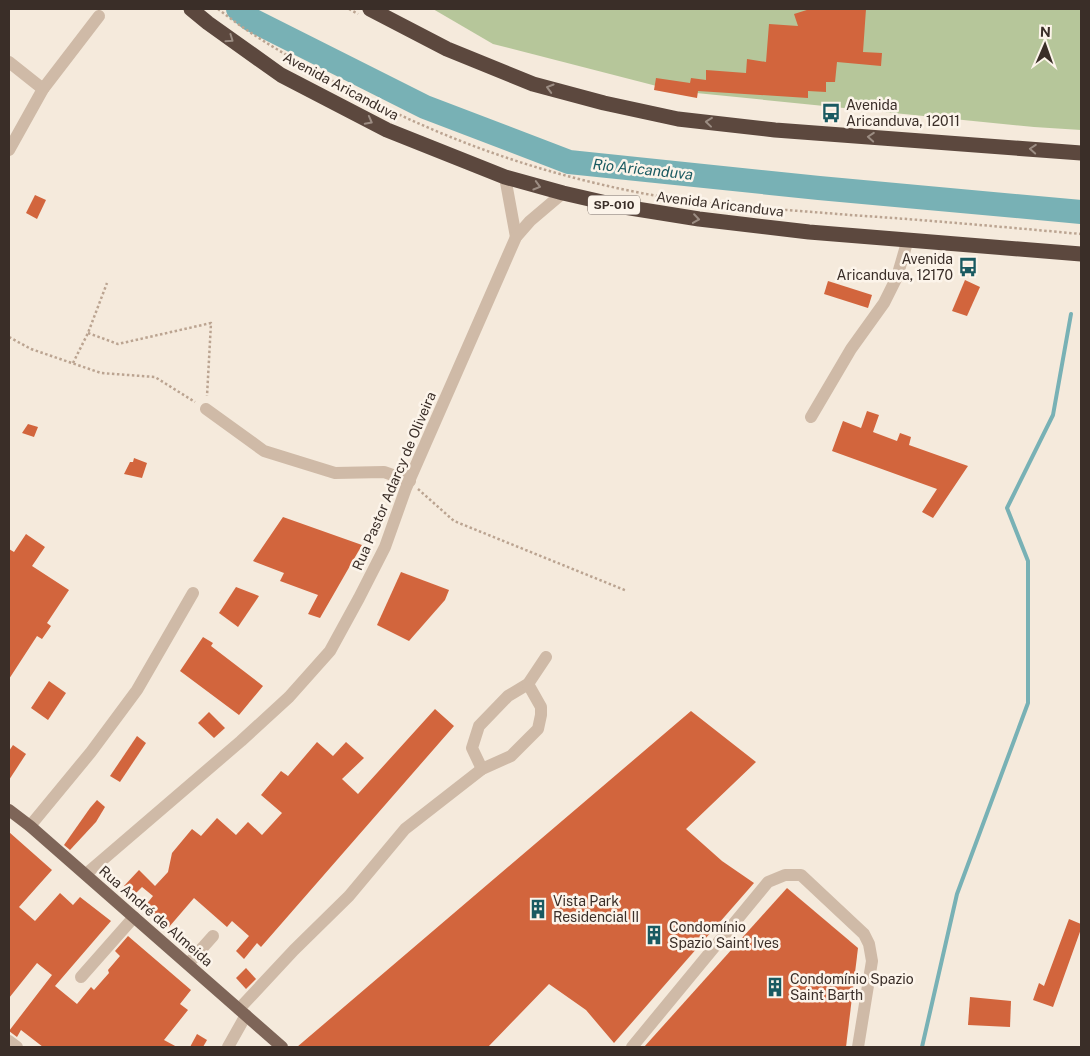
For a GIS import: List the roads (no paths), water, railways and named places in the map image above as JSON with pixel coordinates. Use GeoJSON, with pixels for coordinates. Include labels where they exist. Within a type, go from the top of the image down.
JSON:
{"type":"FeatureCollection","features":[{"type":"Feature","properties":{"kind":"highway","name":"Avenida Aricanduva"},"geometry":{"type":"LineString","coordinates":[[191,9],[281,75],[387,130],[505,176],[563,194],[624,207],[699,219],[809,232],[1081,254]]}},
{"type":"Feature","properties":{"kind":"highway"},"geometry":{"type":"LineString","coordinates":[[370,9],[447,49],[533,84],[604,103],[678,119],[775,130],[1081,153]]}},
{"type":"Feature","properties":{"kind":"main road","name":"Rua André de Almeida"},"geometry":{"type":"LineString","coordinates":[[9,810],[86,874],[282,1047]]}},
{"type":"Feature","properties":{"kind":"street"},"geometry":{"type":"LineString","coordinates":[[9,150],[43,89],[100,16]]}},
{"type":"Feature","properties":{"kind":"street"},"geometry":{"type":"LineString","coordinates":[[9,62],[43,89]]}},
{"type":"Feature","properties":{"kind":"street"},"geometry":{"type":"LineString","coordinates":[[505,176],[516,237]]}},
{"type":"Feature","properties":{"kind":"street","name":"Rua Pastor Adarcy de Oliveira"},"geometry":{"type":"LineString","coordinates":[[86,874],[241,741],[289,697],[330,651],[385,547],[410,481],[516,237],[530,221],[563,194]]}},
{"type":"Feature","properties":{"kind":"street"},"geometry":{"type":"LineString","coordinates":[[811,417],[851,350],[884,303],[897,277],[908,239]]}},
{"type":"Feature","properties":{"kind":"street"},"geometry":{"type":"LineString","coordinates":[[206,409],[264,451],[335,473],[384,472],[410,481]]}},
{"type":"Feature","properties":{"kind":"street"},"geometry":{"type":"LineString","coordinates":[[30,826],[138,690],[193,593]]}},
{"type":"Feature","properties":{"kind":"street"},"geometry":{"type":"LineString","coordinates":[[482,769],[472,748],[479,726],[508,696],[528,684],[546,657]]}},
{"type":"Feature","properties":{"kind":"street"},"geometry":{"type":"LineString","coordinates":[[228,1047],[243,1012],[294,950],[349,896],[405,829],[482,769],[511,756],[538,729],[541,706],[528,684]]}},
{"type":"Feature","properties":{"kind":"street"},"geometry":{"type":"LineString","coordinates":[[632,1047],[768,882],[785,875],[801,875],[864,934],[869,944],[872,961],[858,1047]]}},
{"type":"Feature","properties":{"kind":"street"},"geometry":{"type":"LineString","coordinates":[[82,977],[134,917]]}},
{"type":"Feature","properties":{"kind":"street"},"geometry":{"type":"LineString","coordinates":[[188,964],[213,936]]}},
{"type":"Feature","properties":{"kind":"street"},"geometry":{"type":"LineString","coordinates":[[9,1041],[17,1047]]}},
{"type":"Feature","properties":{"kind":"waterway","name":"Rio Aricanduva"},"geometry":{"type":"LineString","coordinates":[[238,9],[250,19],[425,107],[569,162],[819,188],[1081,212]]}},
{"type":"Feature","properties":{"kind":"waterway"},"geometry":{"type":"LineString","coordinates":[[922,1047],[957,894],[1028,703],[1028,561],[1007,508],[1053,415],[1071,314]]}},
{"type":"Feature","properties":{"kind":"place","name":"Avenida Aricanduva, 12011"},"geometry":{"type":"Point","coordinates":[831,113]}},
{"type":"Feature","properties":{"kind":"place","name":"Avenida Aricanduva, 12170"},"geometry":{"type":"Point","coordinates":[968,267]}},
{"type":"Feature","properties":{"kind":"place","name":"Vista Park Residencial II"},"geometry":{"type":"Point","coordinates":[538,909]}},
{"type":"Feature","properties":{"kind":"place","name":"Condomínio Spazio Saint Ives"},"geometry":{"type":"Point","coordinates":[654,935]}},
{"type":"Feature","properties":{"kind":"place","name":"Condomínio Spazio Saint Barth"},"geometry":{"type":"Point","coordinates":[775,987]}}]}
